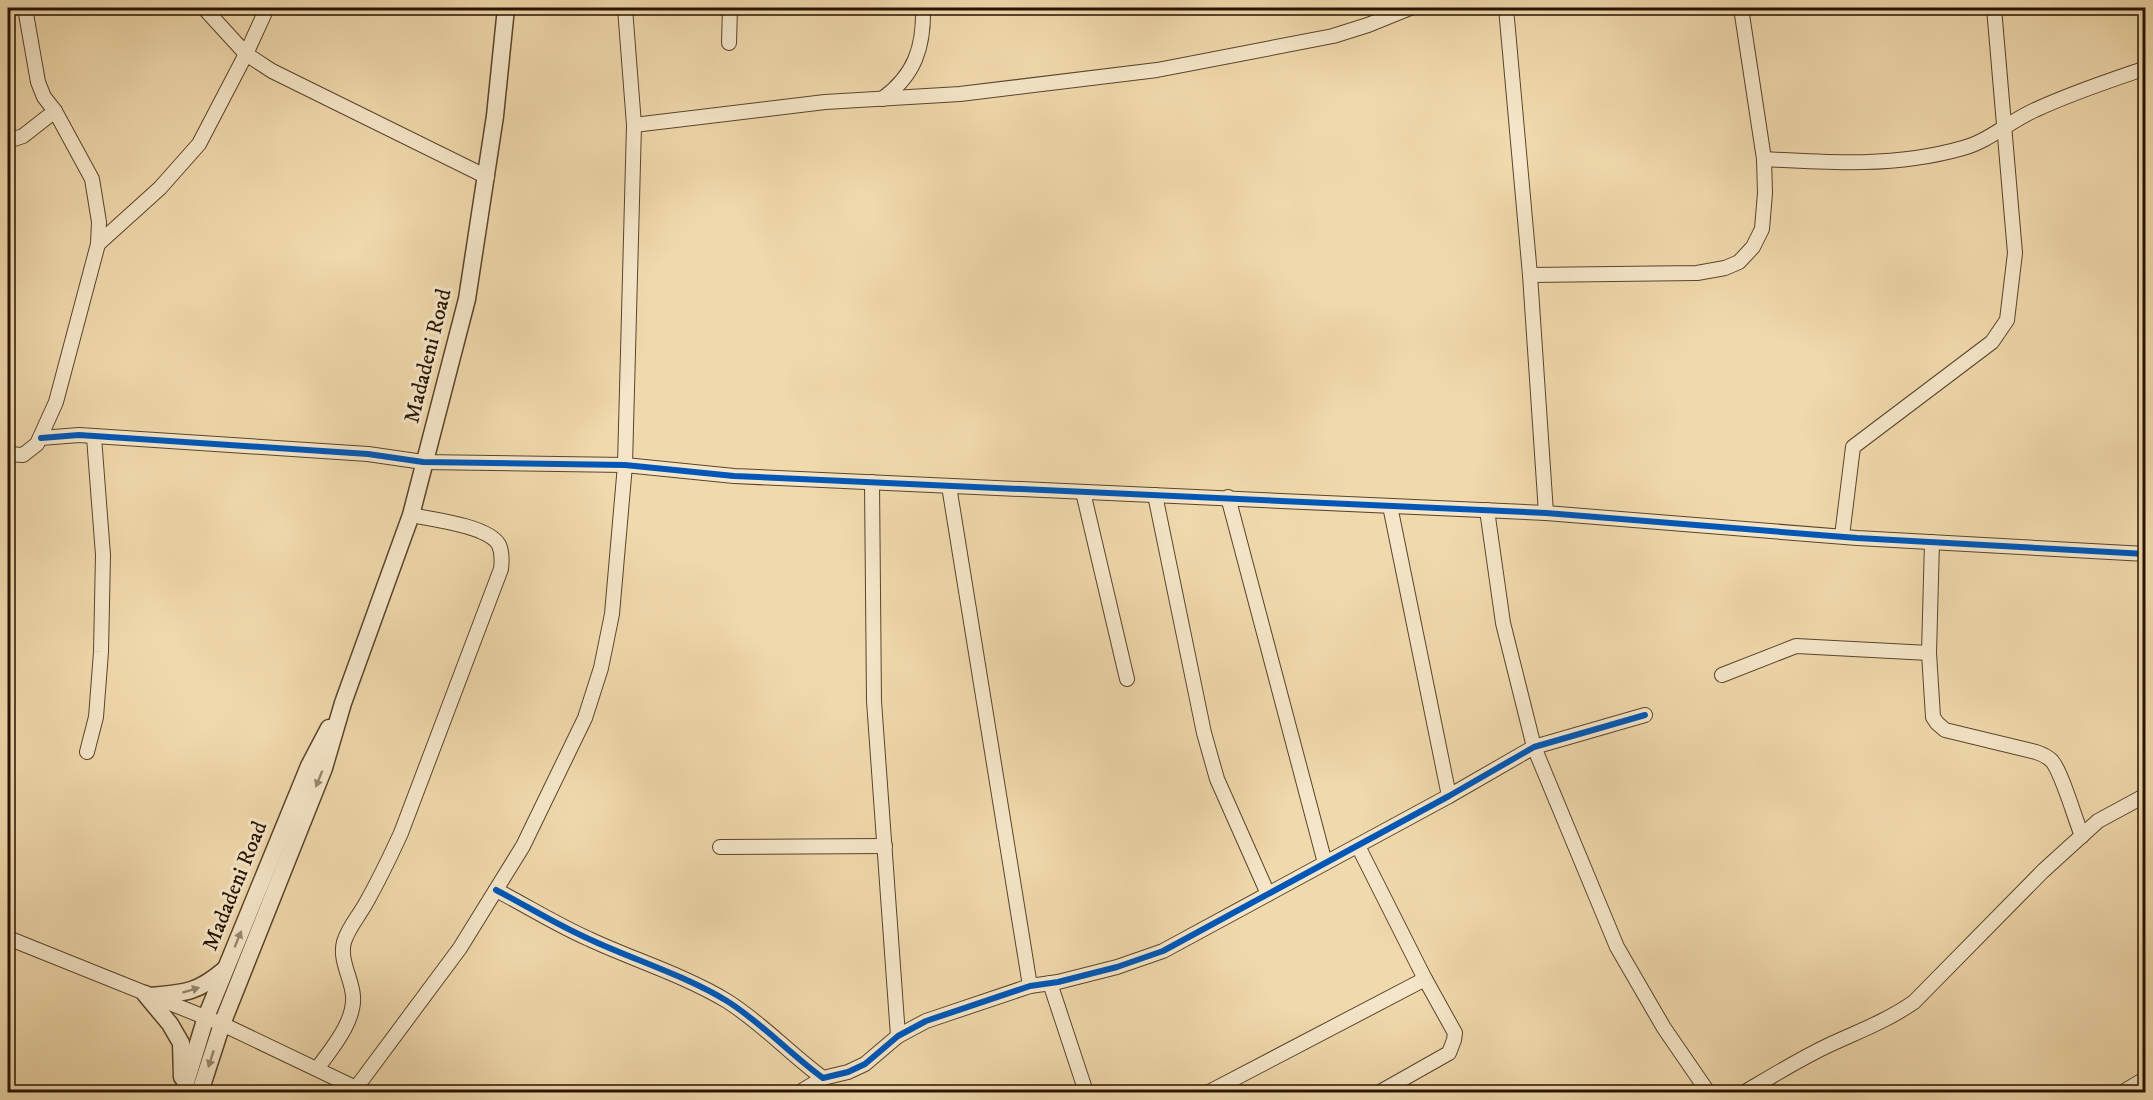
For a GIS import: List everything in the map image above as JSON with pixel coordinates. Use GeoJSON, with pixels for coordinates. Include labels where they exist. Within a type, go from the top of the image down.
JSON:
{"type":"FeatureCollection","features":[{"type":"Feature","properties":{"kind":"street"},"geometry":{"type":"LineString","coordinates":[[8,454],[23,455],[38,444],[56,402],[98,244],[99,222],[92,179],[55,111],[44,97],[38,81],[25,8]]}},
{"type":"Feature","properties":{"kind":"street"},"geometry":{"type":"LineString","coordinates":[[204,8],[246,54],[272,71],[487,177]]}},
{"type":"Feature","properties":{"kind":"street"},"geometry":{"type":"LineString","coordinates":[[98,244],[160,188],[199,144],[267,8]]}},
{"type":"Feature","properties":{"kind":"street","name":"Madadeni Road"},"geometry":{"type":"LineString","coordinates":[[200,1092],[222,1024],[324,768],[342,703],[411,515],[467,299],[487,177],[506,8]]}},
{"type":"Feature","properties":{"kind":"street"},"geometry":{"type":"LineString","coordinates":[[8,938],[222,1024],[317,1069],[354,1090],[460,948],[523,846],[585,718],[601,668],[612,614],[625,465],[634,125],[625,8]]}},
{"type":"Feature","properties":{"kind":"street"},"geometry":{"type":"LineString","coordinates":[[729,43],[730,8]]}},
{"type":"Feature","properties":{"kind":"street"},"geometry":{"type":"LineString","coordinates":[[882,99],[896,89],[909,73],[918,52],[923,28],[923,8]]}},
{"type":"Feature","properties":{"kind":"street"},"geometry":{"type":"LineString","coordinates":[[634,125],[825,102],[960,94],[1156,70],[1333,36],[1410,8]]}},
{"type":"Feature","properties":{"kind":"street"},"geometry":{"type":"LineString","coordinates":[[1506,8],[1530,275],[1546,513]]}},
{"type":"Feature","properties":{"kind":"street"},"geometry":{"type":"LineString","coordinates":[[1530,275],[1698,273],[1725,268],[1739,262],[1753,247],[1762,229],[1765,193],[1764,159],[1742,8]]}},
{"type":"Feature","properties":{"kind":"street"},"geometry":{"type":"LineString","coordinates":[[1842,537],[1854,447],[1992,342],[2007,320],[2015,253],[1994,8]]}},
{"type":"Feature","properties":{"kind":"street"},"geometry":{"type":"LineString","coordinates":[[1764,159],[1828,163],[1881,162],[1964,148],[2033,111],[2074,93],[2145,68]]}},
{"type":"Feature","properties":{"kind":"street"},"geometry":{"type":"LineString","coordinates":[[8,141],[23,136],[55,111]]}},
{"type":"Feature","properties":{"kind":"street"},"geometry":{"type":"LineString","coordinates":[[41,438],[64,435],[368,454],[423,462],[625,465],[734,476],[1546,513],[1842,537],[2145,554]]}},
{"type":"Feature","properties":{"kind":"street"},"geometry":{"type":"LineString","coordinates":[[87,752],[98,709],[103,555],[93,437]]}},
{"type":"Feature","properties":{"kind":"street"},"geometry":{"type":"LineString","coordinates":[[872,482],[874,701],[898,1036]]}},
{"type":"Feature","properties":{"kind":"street"},"geometry":{"type":"LineString","coordinates":[[949,486],[1030,986]]}},
{"type":"Feature","properties":{"kind":"street"},"geometry":{"type":"LineString","coordinates":[[1083,492],[1127,679]]}},
{"type":"Feature","properties":{"kind":"street"},"geometry":{"type":"LineString","coordinates":[[1155,495],[1206,742],[1217,779],[1268,894]]}},
{"type":"Feature","properties":{"kind":"street"},"geometry":{"type":"LineString","coordinates":[[1228,497],[1325,863]]}},
{"type":"Feature","properties":{"kind":"street"},"geometry":{"type":"LineString","coordinates":[[1390,506],[1449,796]]}},
{"type":"Feature","properties":{"kind":"street"},"geometry":{"type":"LineString","coordinates":[[1487,510],[1503,622],[1534,747],[1617,947],[1664,1028],[1708,1092]]}},
{"type":"Feature","properties":{"kind":"street"},"geometry":{"type":"LineString","coordinates":[[317,1069],[342,1031],[351,1012],[353,995],[343,945],[349,930],[384,870],[401,833],[501,569],[502,556],[498,544],[491,537],[470,528],[411,515]]}},
{"type":"Feature","properties":{"kind":"street"},"geometry":{"type":"LineString","coordinates":[[1932,542],[1929,653],[1932,713],[1937,723],[1945,730],[2046,756],[2053,762],[2058,772],[2082,836]]}},
{"type":"Feature","properties":{"kind":"street"},"geometry":{"type":"LineString","coordinates":[[1722,675],[1796,646],[1929,653]]}},
{"type":"Feature","properties":{"kind":"street","name":"Madadeni Road"},"geometry":{"type":"LineString","coordinates":[[182,1092],[206,1017],[309,766],[342,703]]}},
{"type":"Feature","properties":{"kind":"street"},"geometry":{"type":"LineString","coordinates":[[800,1092],[823,1078],[848,1072],[865,1064],[898,1036],[926,1021],[1030,986],[1117,968],[1163,951],[1449,796],[1534,747],[1645,715]]}},
{"type":"Feature","properties":{"kind":"street"},"geometry":{"type":"LineString","coordinates":[[1745,1092],[1825,1047],[1894,1016],[1914,1002],[2043,871],[2097,821],[2145,795]]}},
{"type":"Feature","properties":{"kind":"street"},"geometry":{"type":"LineString","coordinates":[[720,847],[885,846]]}},
{"type":"Feature","properties":{"kind":"street"},"geometry":{"type":"LineString","coordinates":[[1358,846],[1455,1033],[1449,1053],[1380,1092]]}},
{"type":"Feature","properties":{"kind":"street"},"geometry":{"type":"LineString","coordinates":[[496,890],[586,938],[688,981],[725,1000],[752,1018],[823,1078]]}},
{"type":"Feature","properties":{"kind":"street"},"geometry":{"type":"LineString","coordinates":[[148,995],[185,993],[199,989],[226,968]]}},
{"type":"Feature","properties":{"kind":"street"},"geometry":{"type":"LineString","coordinates":[[1209,1092],[1425,979]]}},
{"type":"Feature","properties":{"kind":"street"},"geometry":{"type":"LineString","coordinates":[[1050,983],[1086,1092]]}},
{"type":"Feature","properties":{"kind":"street"},"geometry":{"type":"LineString","coordinates":[[148,995],[181,1043],[182,1092]]}},
{"type":"Feature","properties":{"kind":"street"},"geometry":{"type":"LineString","coordinates":[[2123,1092],[2145,1078]]}},
{"type":"Feature","properties":{"kind":"cycle path"},"geometry":{"type":"LineString","coordinates":[[41,438],[79,435],[368,454],[423,462],[625,465],[734,476],[1546,513],[1857,538],[2146,554]]}},
{"type":"Feature","properties":{"kind":"cycle path"},"geometry":{"type":"LineString","coordinates":[[496,890],[577,934],[676,975],[727,1001],[823,1078],[848,1072],[865,1064],[898,1036],[926,1021],[1030,986],[1058,982],[1117,967],[1163,951],[1449,796],[1534,747],[1645,715]]}}]}
